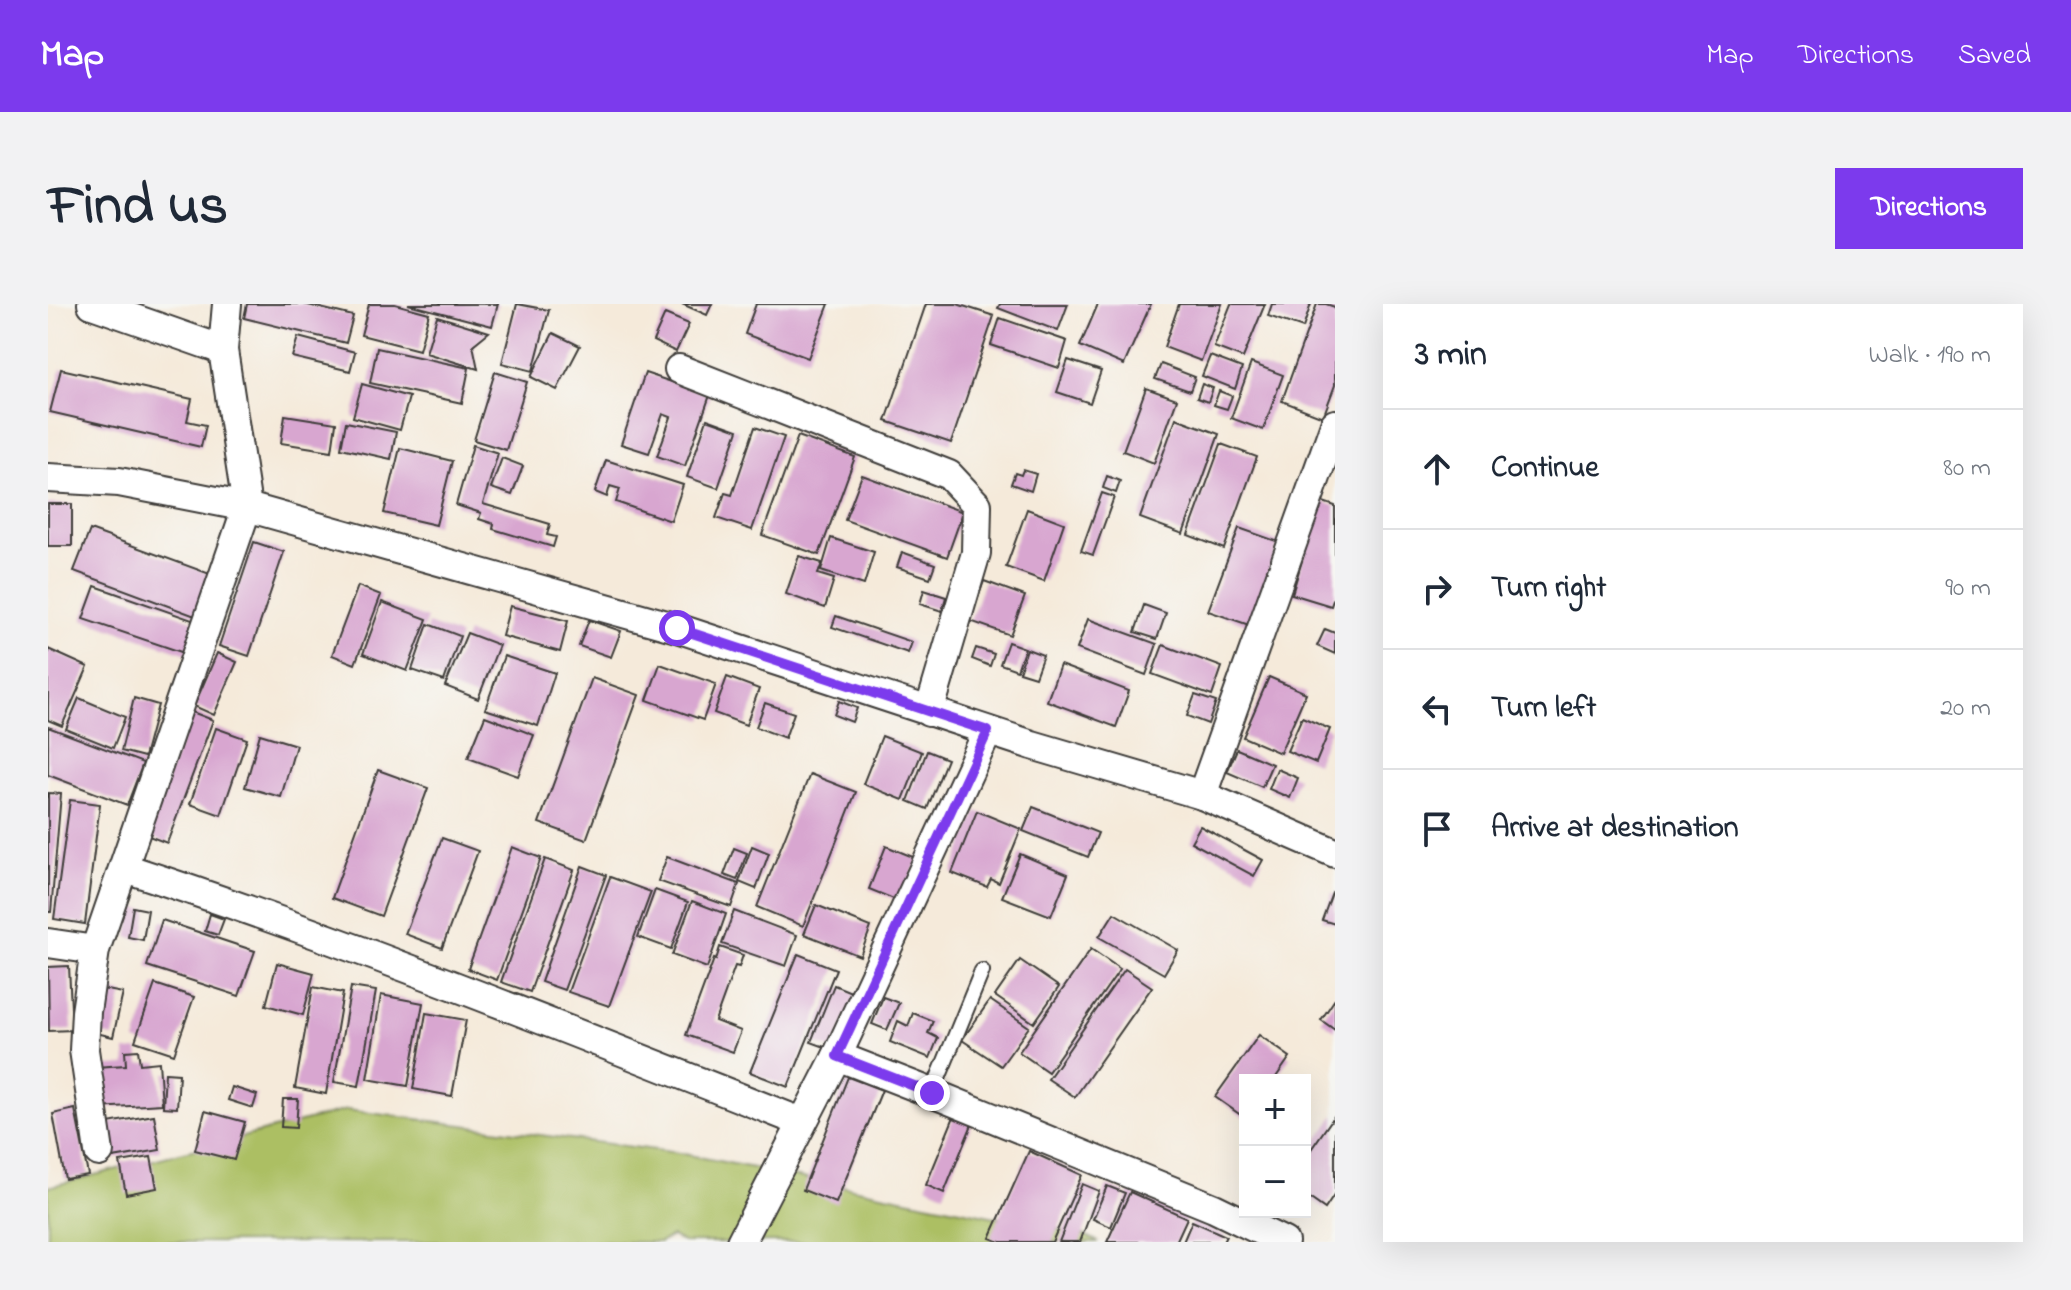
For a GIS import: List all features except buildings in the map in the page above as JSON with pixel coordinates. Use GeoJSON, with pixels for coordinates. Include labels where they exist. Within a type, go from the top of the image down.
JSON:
{"type":"FeatureCollection","features":[{"type":"Feature","properties":{"kind":"street"},"geometry":{"type":"LineString","coordinates":[[92,304],[223,350]]}},
{"type":"Feature","properties":{"kind":"street"},"geometry":{"type":"LineString","coordinates":[[99,1152],[84,1050],[95,950],[247,507],[223,350],[227,304]]}},
{"type":"Feature","properties":{"kind":"street"},"geometry":{"type":"LineString","coordinates":[[679,369],[949,475],[977,505],[976,553],[929,712]]}},
{"type":"Feature","properties":{"kind":"street"},"geometry":{"type":"LineString","coordinates":[[1202,795],[1335,424]]}},
{"type":"Feature","properties":{"kind":"street"},"geometry":{"type":"LineString","coordinates":[[48,478],[119,482],[247,507],[677,628],[988,731],[1202,795],[1335,853]]}},
{"type":"Feature","properties":{"kind":"street"},"geometry":{"type":"LineString","coordinates":[[741,1242],[837,1056],[988,731]]}},
{"type":"Feature","properties":{"kind":"street"},"geometry":{"type":"LineString","coordinates":[[125,868],[506,1005],[801,1122]]}},
{"type":"Feature","properties":{"kind":"street"},"geometry":{"type":"LineString","coordinates":[[48,943],[95,950]]}},
{"type":"Feature","properties":{"kind":"street"},"geometry":{"type":"LineString","coordinates":[[837,1056],[1214,1208],[1284,1242]]}},
{"type":"Feature","properties":{"kind":"lane"},"geometry":{"type":"LineString","coordinates":[[932,1093],[982,971]]}},
{"type":"Feature","properties":{"kind":"green space"},"geometry":{"type":"Polygon","coordinates":[[[347,1110],[679,1153],[1085,1235],[1099,1242],[683,1242],[672,1236],[660,1242],[48,1242],[48,1187],[347,1110]]]}},
{"type":"Feature","properties":{"kind":"route"},"geometry":{"type":"LineString","coordinates":[[677,628],[988,731],[837,1056],[932,1093]]}}]}
